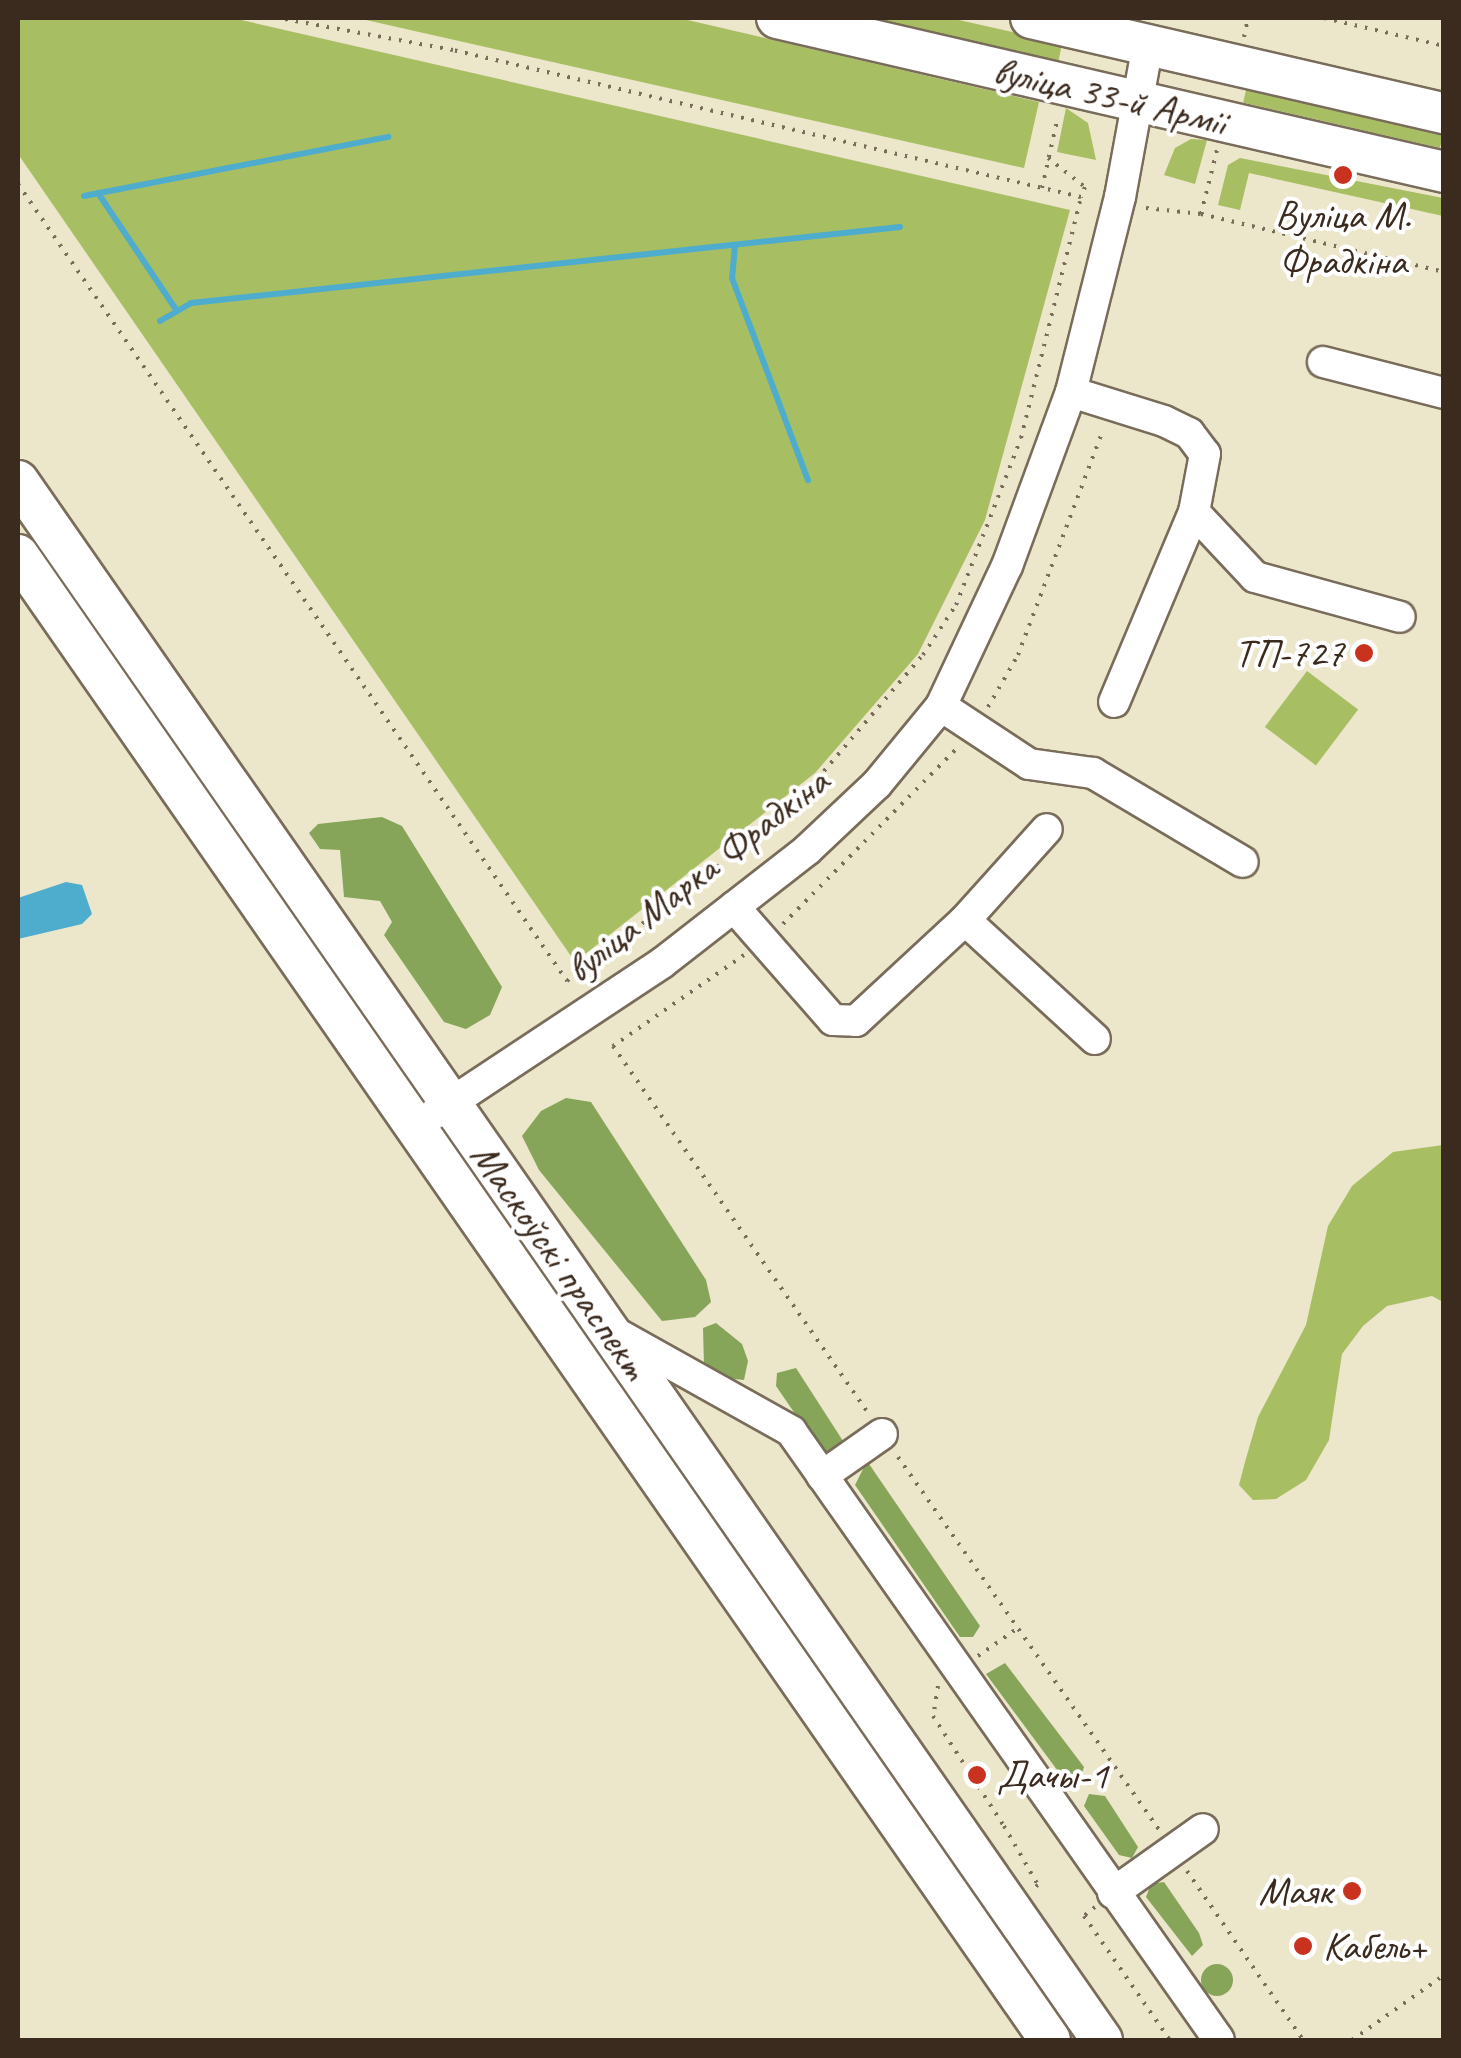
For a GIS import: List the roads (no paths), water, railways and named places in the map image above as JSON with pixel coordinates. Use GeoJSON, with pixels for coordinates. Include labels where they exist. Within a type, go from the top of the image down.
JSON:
{"type":"FeatureCollection","features":[{"type":"Feature","properties":{"kind":"main road","name":"вуліца 33-й Арміі"},"geometry":{"type":"LineString","coordinates":[[777,18],[1444,172]]}},
{"type":"Feature","properties":{"kind":"main road","name":"вуліца 33-й Арміі"},"geometry":{"type":"LineString","coordinates":[[1031,18],[1444,113]]}},
{"type":"Feature","properties":{"kind":"main road","name":"Маскоўскі праспект"},"geometry":{"type":"LineString","coordinates":[[18,481],[1102,2040]]}},
{"type":"Feature","properties":{"kind":"main road","name":"Маскоўскі праспект"},"geometry":{"type":"LineString","coordinates":[[18,555],[1050,2040]]}},
{"type":"Feature","properties":{"kind":"street","name":"вуліца Марка Фрадкіна"},"geometry":{"type":"LineString","coordinates":[[414,1126],[734,906],[877,784],[941,706],[1007,566],[1071,392],[1148,45]]}},
{"type":"Feature","properties":{"kind":"street"},"geometry":{"type":"LineString","coordinates":[[1323,362],[1444,393]]}},
{"type":"Feature","properties":{"kind":"street"},"geometry":{"type":"LineString","coordinates":[[1071,392],[1188,434],[1205,454],[1194,512],[1114,702]]}},
{"type":"Feature","properties":{"kind":"street"},"geometry":{"type":"LineString","coordinates":[[1194,512],[1254,577],[1400,617]]}},
{"type":"Feature","properties":{"kind":"street"},"geometry":{"type":"LineString","coordinates":[[941,706],[1029,764],[1093,772],[1243,862]]}},
{"type":"Feature","properties":{"kind":"street"},"geometry":{"type":"LineString","coordinates":[[734,906],[833,1020],[856,1020],[966,920],[1047,829]]}},
{"type":"Feature","properties":{"kind":"street"},"geometry":{"type":"LineString","coordinates":[[966,920],[1095,1039]]}},
{"type":"Feature","properties":{"kind":"street"},"geometry":{"type":"LineString","coordinates":[[606,1328],[790,1431],[1219,2040]]}},
{"type":"Feature","properties":{"kind":"street"},"geometry":{"type":"LineString","coordinates":[[822,1476],[882,1434]]}},
{"type":"Feature","properties":{"kind":"street"},"geometry":{"type":"LineString","coordinates":[[1113,1893],[1203,1829]]}},
{"type":"Feature","properties":{"kind":"water"},"geometry":{"type":"Polygon","coordinates":[[[66,882],[82,885],[92,914],[82,924],[18,939],[18,898],[66,882]]]}},
{"type":"Feature","properties":{"kind":"waterway"},"geometry":{"type":"LineString","coordinates":[[84,196],[388,137]]}},
{"type":"Feature","properties":{"kind":"waterway"},"geometry":{"type":"LineString","coordinates":[[98,193],[177,311]]}},
{"type":"Feature","properties":{"kind":"waterway"},"geometry":{"type":"LineString","coordinates":[[160,321],[191,303],[900,227]]}},
{"type":"Feature","properties":{"kind":"waterway"},"geometry":{"type":"LineString","coordinates":[[735,245],[732,278],[808,480]]}},
{"type":"Feature","properties":{"kind":"place","name":"Вуліца М. Фрадкіна"},"geometry":{"type":"Point","coordinates":[1343,175]}},
{"type":"Feature","properties":{"kind":"place","name":"ТП-727"},"geometry":{"type":"Point","coordinates":[1364,653]}},
{"type":"Feature","properties":{"kind":"place","name":"Дачы-1"},"geometry":{"type":"Point","coordinates":[977,1775]}},
{"type":"Feature","properties":{"kind":"place","name":"Маяк"},"geometry":{"type":"Point","coordinates":[1352,1891]}},
{"type":"Feature","properties":{"kind":"place","name":"Кабель+"},"geometry":{"type":"Point","coordinates":[1303,1946]}}]}
